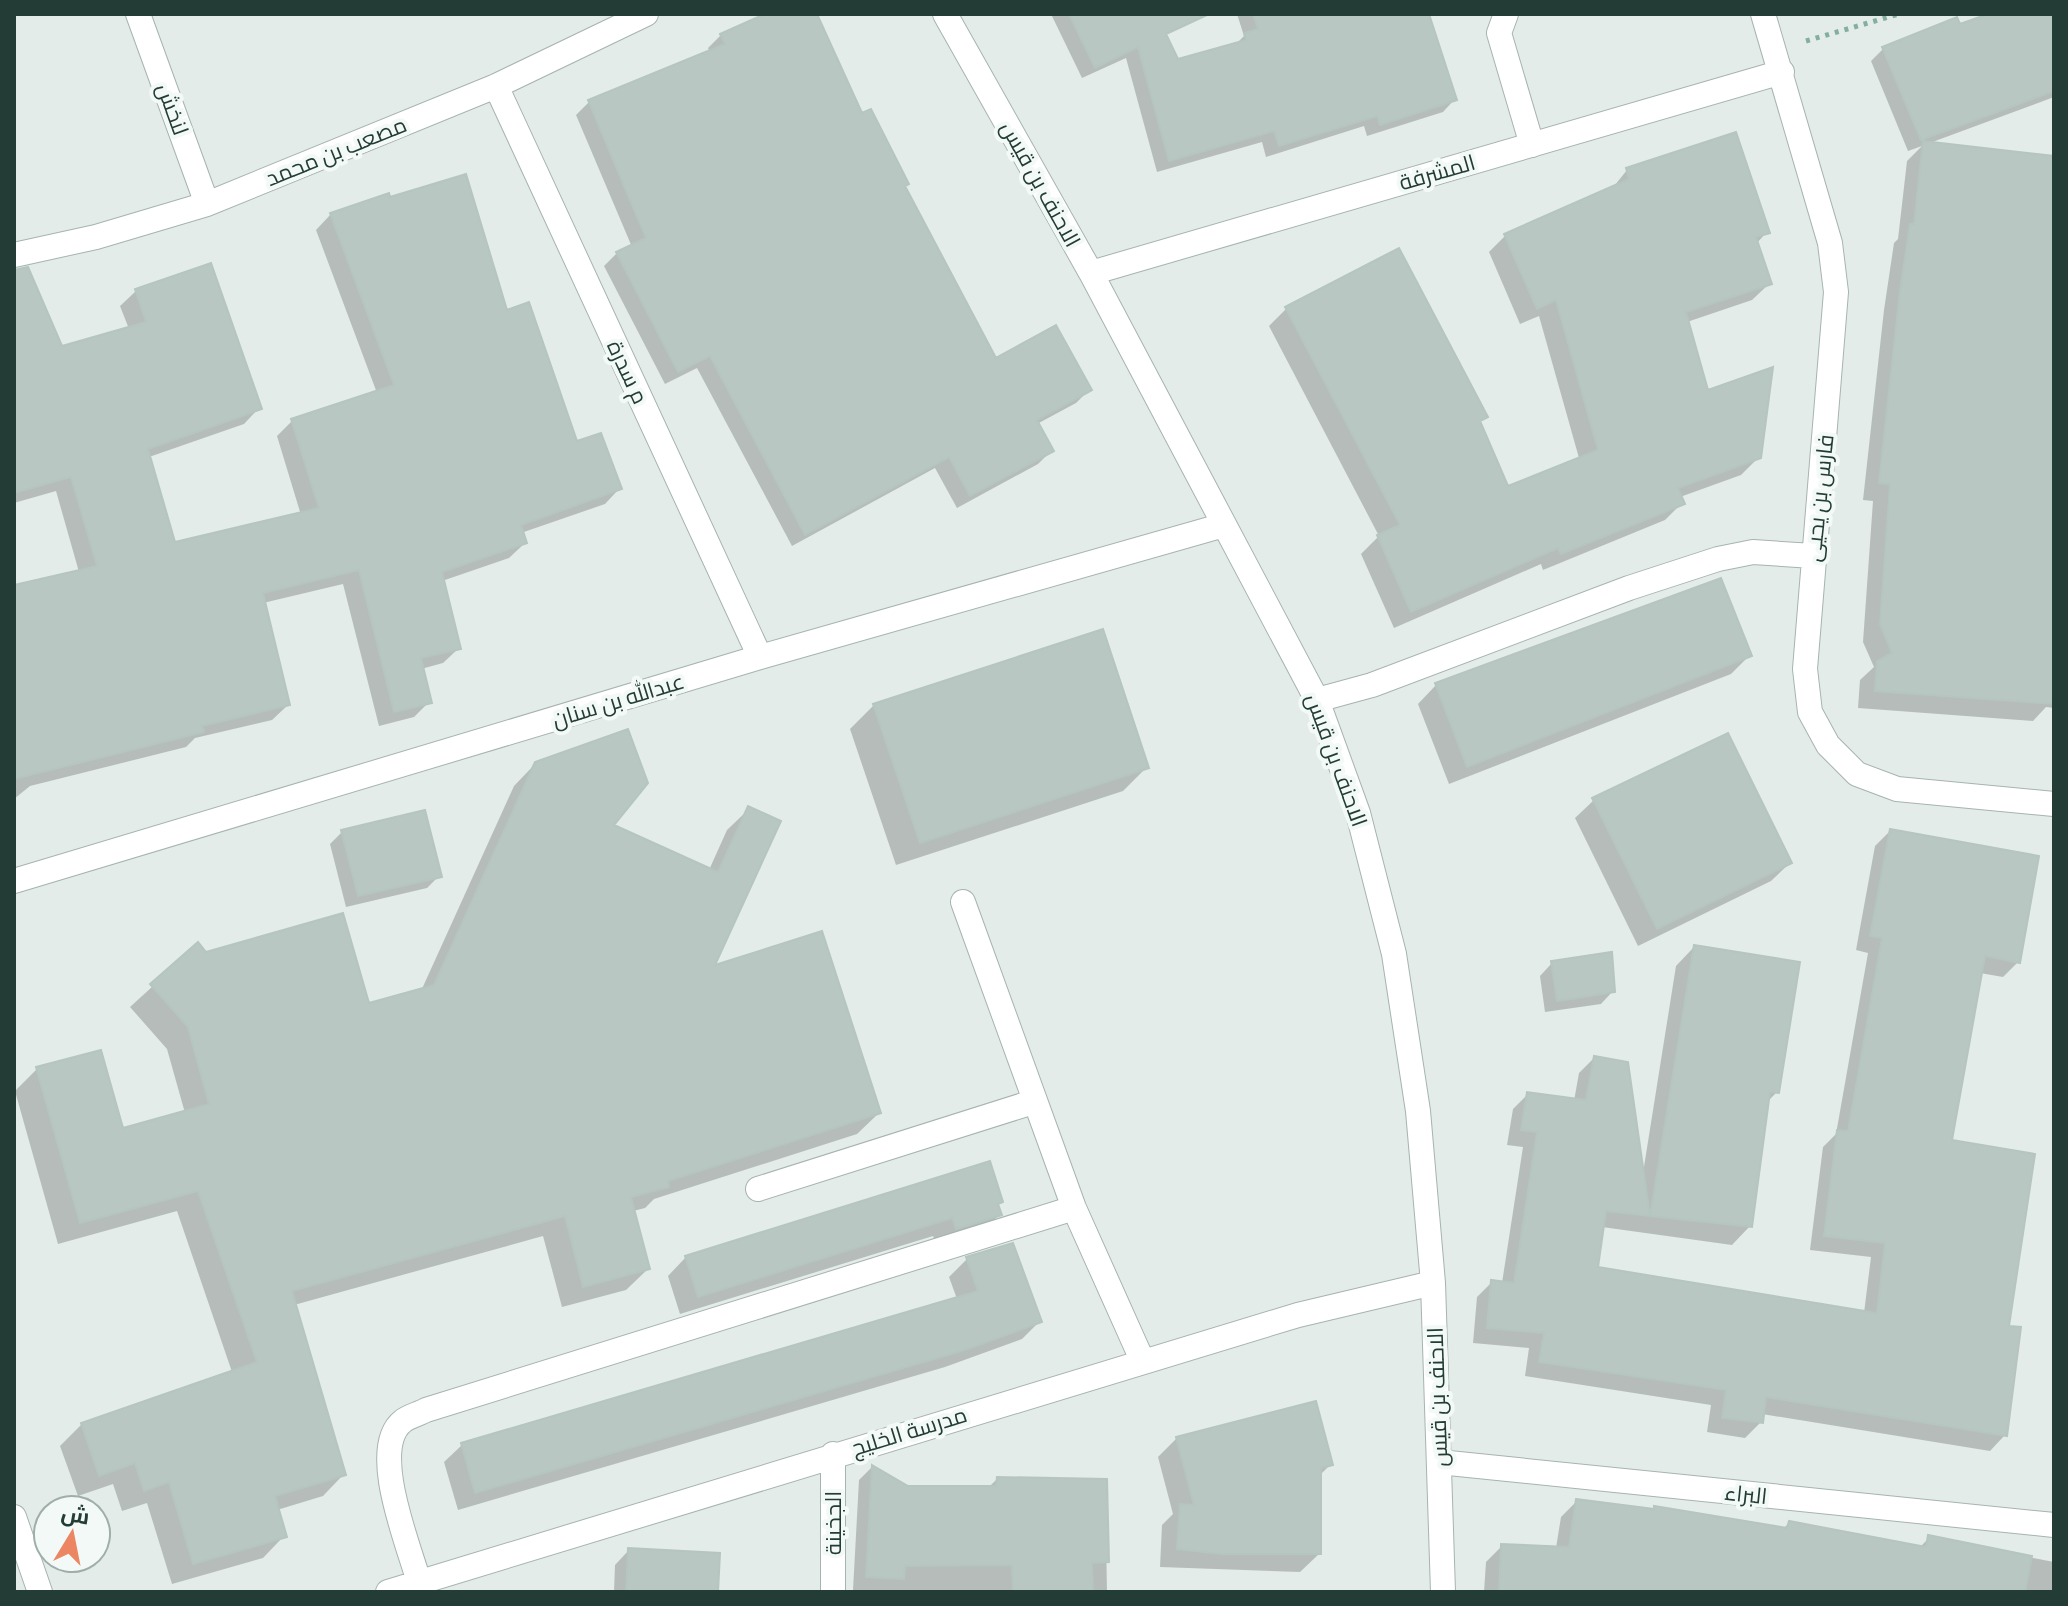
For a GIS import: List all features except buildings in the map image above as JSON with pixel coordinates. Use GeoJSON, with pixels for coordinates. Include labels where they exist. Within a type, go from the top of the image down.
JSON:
{"type":"FeatureCollection","features":[{"type":"Feature","properties":{"kind":"street","name":"لنخش"},"geometry":{"type":"LineString","coordinates":[[138,14],[207,204]]}},
{"type":"Feature","properties":{"kind":"street","name":"مصعب بن محمد"},"geometry":{"type":"LineString","coordinates":[[14,255],[96,237],[207,204],[496,86],[646,14]]}},
{"type":"Feature","properties":{"kind":"street","name":"الاحنف بن قيس"},"geometry":{"type":"LineString","coordinates":[[945,14],[1091,273],[1317,700],[1358,813],[1394,954],[1418,1111],[1433,1283],[1443,1592]]}},
{"type":"Feature","properties":{"kind":"street"},"geometry":{"type":"LineString","coordinates":[[1506,14],[1499,33],[1532,145]]}},
{"type":"Feature","properties":{"kind":"street","name":"فارس بن يحيى"},"geometry":{"type":"LineString","coordinates":[[1763,14],[1830,243],[1836,292],[1805,669],[1810,712],[1828,745],[1857,774],[1897,789],[2054,804]]}},
{"type":"Feature","properties":{"kind":"street","name":"المشرفة"},"geometry":{"type":"LineString","coordinates":[[1091,273],[1532,145],[1778,61]]}},
{"type":"Feature","properties":{"kind":"street","name":"م سدرة"},"geometry":{"type":"LineString","coordinates":[[496,86],[760,657]]}},
{"type":"Feature","properties":{"kind":"street","name":"عبدالله بن سنان"},"geometry":{"type":"LineString","coordinates":[[14,881],[760,657],[1224,525]]}},
{"type":"Feature","properties":{"kind":"street"},"geometry":{"type":"LineString","coordinates":[[1317,700],[1372,685],[1629,588],[1718,559],[1753,552],[1813,556]]}},
{"type":"Feature","properties":{"kind":"street"},"geometry":{"type":"LineString","coordinates":[[963,902],[1074,1208],[1143,1362]]}},
{"type":"Feature","properties":{"kind":"street"},"geometry":{"type":"LineString","coordinates":[[758,1189],[1033,1102]]}},
{"type":"Feature","properties":{"kind":"street"},"geometry":{"type":"LineString","coordinates":[[419,1582],[388,1472],[388,1447],[401,1422],[426,1410],[1074,1208]]}},
{"type":"Feature","properties":{"kind":"street","name":"مدرسة الخليج"},"geometry":{"type":"LineString","coordinates":[[388,1592],[833,1454],[1298,1315],[1433,1283]]}},
{"type":"Feature","properties":{"kind":"street","name":"الجخينة"},"geometry":{"type":"LineString","coordinates":[[833,1454],[833,1592]]}},
{"type":"Feature","properties":{"kind":"street","name":"البراء"},"geometry":{"type":"LineString","coordinates":[[1439,1462],[2054,1525]]}},
{"type":"Feature","properties":{"kind":"street"},"geometry":{"type":"LineString","coordinates":[[14,1517],[40,1592]]}},
{"type":"Feature","properties":{"kind":"path"},"geometry":{"type":"LineString","coordinates":[[1778,61],[1899,14]]}}]}
